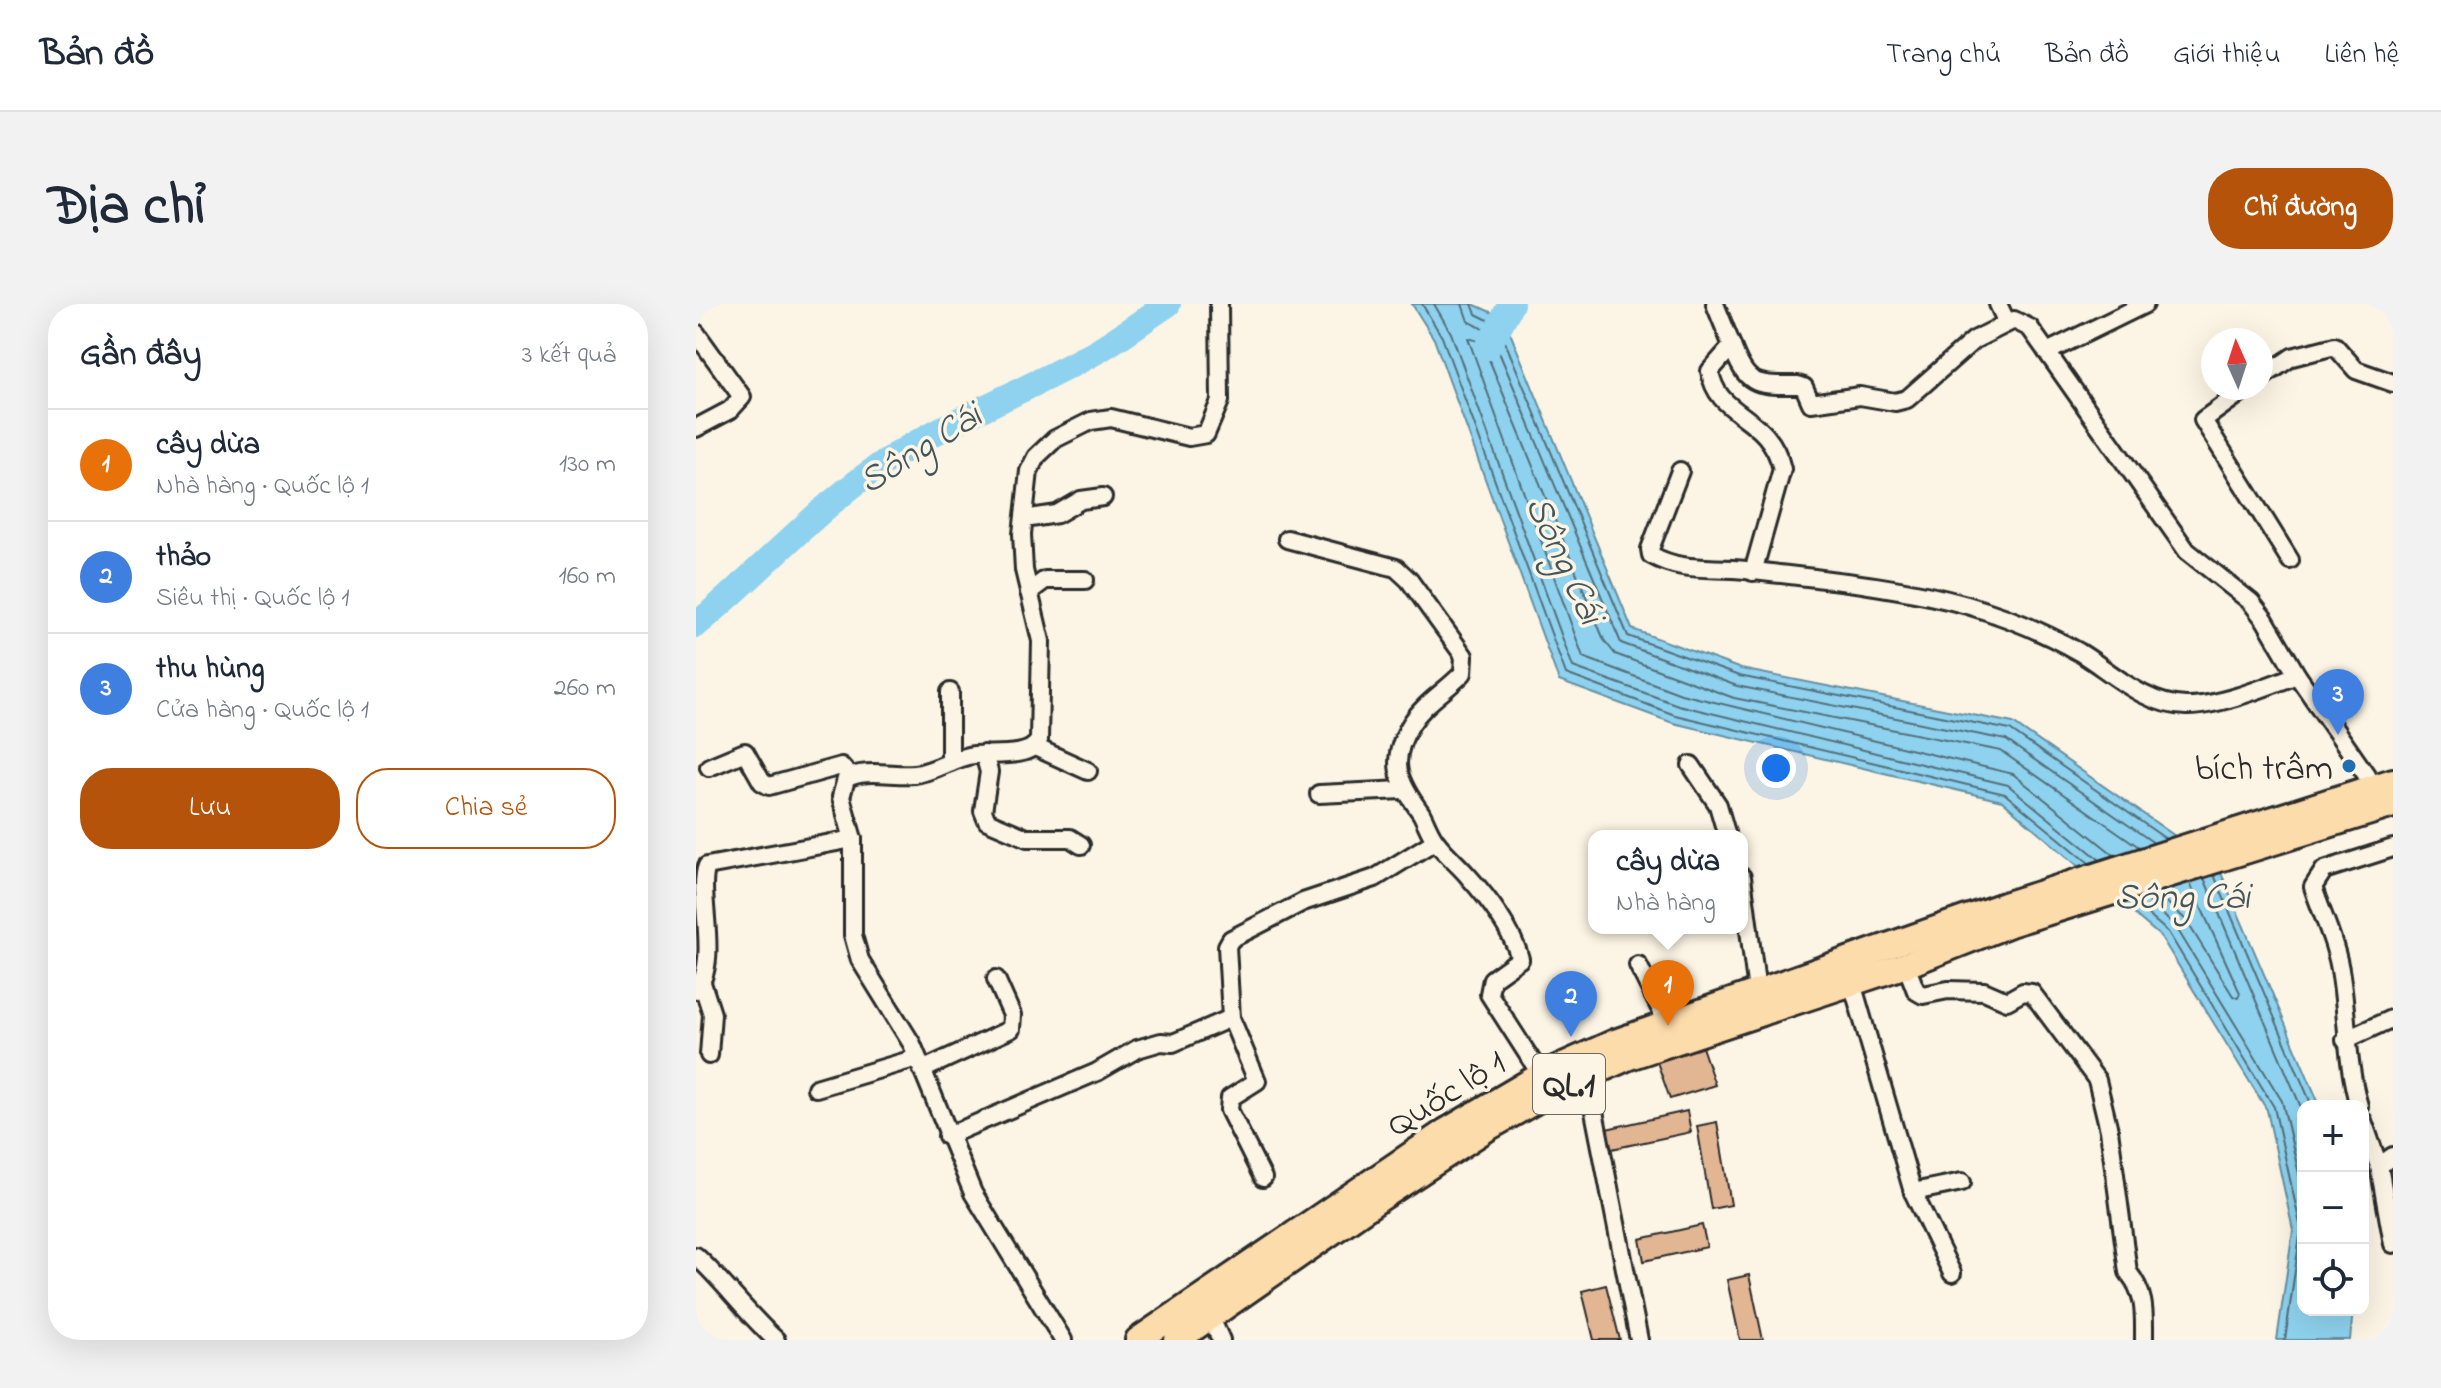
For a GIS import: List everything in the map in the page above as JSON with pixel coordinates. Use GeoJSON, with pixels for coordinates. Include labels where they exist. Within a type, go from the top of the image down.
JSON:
{"type":"FeatureCollection","features":[{"type":"Feature","properties":{"kind":"highway","name":"QL.1"},"geometry":{"type":"LineString","coordinates":[[2007,915],[2348,805],[2384,784]]}},
{"type":"Feature","properties":{"kind":"highway","name":"QL.1"},"geometry":{"type":"LineString","coordinates":[[2348,805],[2393,805]]}},
{"type":"Feature","properties":{"kind":"highway","name":"Quốc lộ 1"},"geometry":{"type":"LineString","coordinates":[[1177,1340],[1216,1329],[1433,1163],[1520,1110],[1587,1076],[1696,1032],[1906,965],[2007,915]]}},
{"type":"Feature","properties":{"kind":"highway","name":"Quốc lộ 1"},"geometry":{"type":"LineString","coordinates":[[1138,1340],[1446,1131],[1541,1075],[1667,1022],[1757,991],[2007,915]]}},
{"type":"Feature","properties":{"kind":"street"},"geometry":{"type":"LineString","coordinates":[[1035,747],[1039,740],[1042,651],[1024,570],[1024,519],[1029,471],[1036,457],[1055,439],[1091,421],[1111,418],[1189,437],[1206,434],[1220,401],[1219,304]]}},
{"type":"Feature","properties":{"kind":"street"},"geometry":{"type":"LineString","coordinates":[[1715,304],[1748,379],[1756,383],[1804,387],[1811,403],[1860,396],[1895,402],[1907,399],[1928,384],[1974,340],[2014,320],[2030,328],[2187,551],[2251,602],[2297,675],[2384,784]]}},
{"type":"Feature","properties":{"kind":"street"},"geometry":{"type":"LineString","coordinates":[[1998,304],[2007,323]]}},
{"type":"Feature","properties":{"kind":"street"},"geometry":{"type":"LineString","coordinates":[[2047,352],[2145,304]]}},
{"type":"Feature","properties":{"kind":"street"},"geometry":{"type":"LineString","coordinates":[[696,333],[742,397],[730,410],[696,428]]}},
{"type":"Feature","properties":{"kind":"street"},"geometry":{"type":"LineString","coordinates":[[1732,346],[1710,371],[1711,379],[1725,403],[1766,432],[1778,453],[1782,469],[1753,572]]}},
{"type":"Feature","properties":{"kind":"street"},"geometry":{"type":"LineString","coordinates":[[2273,370],[2292,357],[2335,346],[2356,370],[2393,383]]}},
{"type":"Feature","properties":{"kind":"street"},"geometry":{"type":"LineString","coordinates":[[2230,400],[2202,419],[2290,560]]}},
{"type":"Feature","properties":{"kind":"street"},"geometry":{"type":"LineString","coordinates":[[1680,471],[1650,549],[1651,555],[1695,571],[1753,572],[1878,585],[1980,609],[2044,633],[2143,693],[2185,706],[2205,703],[2297,675]]}},
{"type":"Feature","properties":{"kind":"street"},"geometry":{"type":"LineString","coordinates":[[1024,519],[1057,514],[1081,500],[1103,497]]}},
{"type":"Feature","properties":{"kind":"street"},"geometry":{"type":"LineString","coordinates":[[1287,539],[1396,568],[1409,580],[1464,656],[1463,673],[1428,703],[1411,724],[1397,759],[1403,790],[1422,815],[1435,841],[1471,879],[1518,950],[1519,963],[1492,979],[1489,994],[1541,1075]]}},
{"type":"Feature","properties":{"kind":"street"},"geometry":{"type":"LineString","coordinates":[[1029,592],[1045,580],[1085,580]]}},
{"type":"Feature","properties":{"kind":"street"},"geometry":{"type":"LineString","coordinates":[[950,692],[950,762]]}},
{"type":"Feature","properties":{"kind":"street"},"geometry":{"type":"LineString","coordinates":[[709,767],[745,752],[762,782],[769,786],[841,766],[850,776],[916,774],[984,754],[1035,747],[1088,771]]}},
{"type":"Feature","properties":{"kind":"street"},"geometry":{"type":"LineString","coordinates":[[984,754],[989,772],[983,811],[987,821],[1027,838],[1070,838],[1081,845]]}},
{"type":"Feature","properties":{"kind":"street"},"geometry":{"type":"LineString","coordinates":[[1691,765],[1718,805],[1725,830]]}},
{"type":"Feature","properties":{"kind":"street"},"geometry":{"type":"LineString","coordinates":[[850,776],[842,787],[841,797],[853,839],[851,879],[857,950],[873,983],[904,1029],[973,1193],[1063,1340]]}},
{"type":"Feature","properties":{"kind":"street"},"geometry":{"type":"LineString","coordinates":[[1319,794],[1403,790]]}},
{"type":"Feature","properties":{"kind":"street"},"geometry":{"type":"LineString","coordinates":[[709,1055],[712,1014],[699,986],[699,869],[715,863],[853,839]]}},
{"type":"Feature","properties":{"kind":"street"},"geometry":{"type":"LineString","coordinates":[[1263,1178],[1229,1110],[1230,1098],[1257,1081],[1231,1018],[1227,946],[1231,939],[1303,902],[1375,878],[1435,841]]}},
{"type":"Feature","properties":{"kind":"street"},"geometry":{"type":"LineString","coordinates":[[2357,1100],[2349,1074],[2342,976],[2314,881],[2324,870],[2393,848]]}},
{"type":"Feature","properties":{"kind":"street"},"geometry":{"type":"LineString","coordinates":[[1748,923],[1757,991]]}},
{"type":"Feature","properties":{"kind":"street"},"geometry":{"type":"LineString","coordinates":[[1638,965],[1667,1022]]}},
{"type":"Feature","properties":{"kind":"street"},"geometry":{"type":"LineString","coordinates":[[1906,965],[1916,991],[1923,995],[1948,990],[1984,991],[2007,1001],[2023,992],[2032,993],[2093,1074],[2109,1130],[2128,1272],[2141,1289],[2144,1302],[2144,1340]]}},
{"type":"Feature","properties":{"kind":"street"},"geometry":{"type":"LineString","coordinates":[[816,1088],[920,1064],[1011,1029],[1012,1015],[996,979]]}},
{"type":"Feature","properties":{"kind":"street"},"geometry":{"type":"LineString","coordinates":[[1852,983],[1913,1192],[1952,1273]]}},
{"type":"Feature","properties":{"kind":"street"},"geometry":{"type":"LineString","coordinates":[[947,1136],[1097,1072],[1137,1049],[1161,1042],[1173,1043],[1231,1018]]}},
{"type":"Feature","properties":{"kind":"street"},"geometry":{"type":"LineString","coordinates":[[2345,1040],[2393,1018]]}},
{"type":"Feature","properties":{"kind":"street"},"geometry":{"type":"LineString","coordinates":[[1587,1076],[1639,1340]]}},
{"type":"Feature","properties":{"kind":"street"},"geometry":{"type":"LineString","coordinates":[[2369,1131],[2386,1161],[2393,1244]]}},
{"type":"Feature","properties":{"kind":"street"},"geometry":{"type":"LineString","coordinates":[[1913,1192],[1962,1182]]}},
{"type":"Feature","properties":{"kind":"street"},"geometry":{"type":"LineString","coordinates":[[696,1256],[726,1284],[748,1316],[776,1340]]}},
{"type":"Feature","properties":{"kind":"water","name":"Sông Cái"},"geometry":{"type":"Polygon","coordinates":[[[1412,304],[1473,304],[1504,318],[1632,629],[1741,669],[2013,723],[2218,866],[2317,1100],[2297,1100],[2297,1316],[2352,1316],[2350,1340],[2277,1340],[2293,1230],[2267,1110],[2161,937],[2002,801],[1673,723],[1559,681],[1434,339],[1412,304]]]}},
{"type":"Feature","properties":{"kind":"building"},"geometry":{"type":"Polygon","coordinates":[[[1702,1047],[1715,1085],[1670,1099],[1657,1062],[1702,1047]]]}},
{"type":"Feature","properties":{"kind":"building"},"geometry":{"type":"Polygon","coordinates":[[[1687,1111],[1691,1132],[1607,1150],[1602,1130],[1687,1111]]]}},
{"type":"Feature","properties":{"kind":"building"},"geometry":{"type":"Polygon","coordinates":[[[1717,1122],[1731,1205],[1711,1209],[1697,1126],[1717,1122]]]}},
{"type":"Feature","properties":{"kind":"building"},"geometry":{"type":"Polygon","coordinates":[[[1702,1225],[1707,1247],[1644,1261],[1640,1239],[1702,1225]]]}},
{"type":"Feature","properties":{"kind":"building"},"geometry":{"type":"Polygon","coordinates":[[[1749,1275],[1763,1340],[1740,1340],[1727,1280],[1749,1275]]]}},
{"type":"Feature","properties":{"kind":"building"},"geometry":{"type":"Polygon","coordinates":[[[1606,1285],[1620,1340],[1594,1340],[1582,1291],[1606,1285]]]}},
{"type":"Feature","properties":{"kind":"waterway","name":"Sông Cái"},"geometry":{"type":"LineString","coordinates":[[696,625],[869,473],[945,427],[1097,351],[1168,304]]}},
{"type":"Feature","properties":{"kind":"waterway"},"geometry":{"type":"LineString","coordinates":[[1488,347],[1511,304]]}},
{"type":"Feature","properties":{"kind":"place","name":"thu hùng"},"geometry":{"type":"Point","coordinates":[2338,735]}},
{"type":"Feature","properties":{"kind":"place","name":"bích trâm"},"geometry":{"type":"Point","coordinates":[2349,766]}},
{"type":"Feature","properties":{"kind":"place","name":"cây dừa"},"geometry":{"type":"Point","coordinates":[1668,1026]}},
{"type":"Feature","properties":{"kind":"place","name":"thảo"},"geometry":{"type":"Point","coordinates":[1571,1037]}}]}
